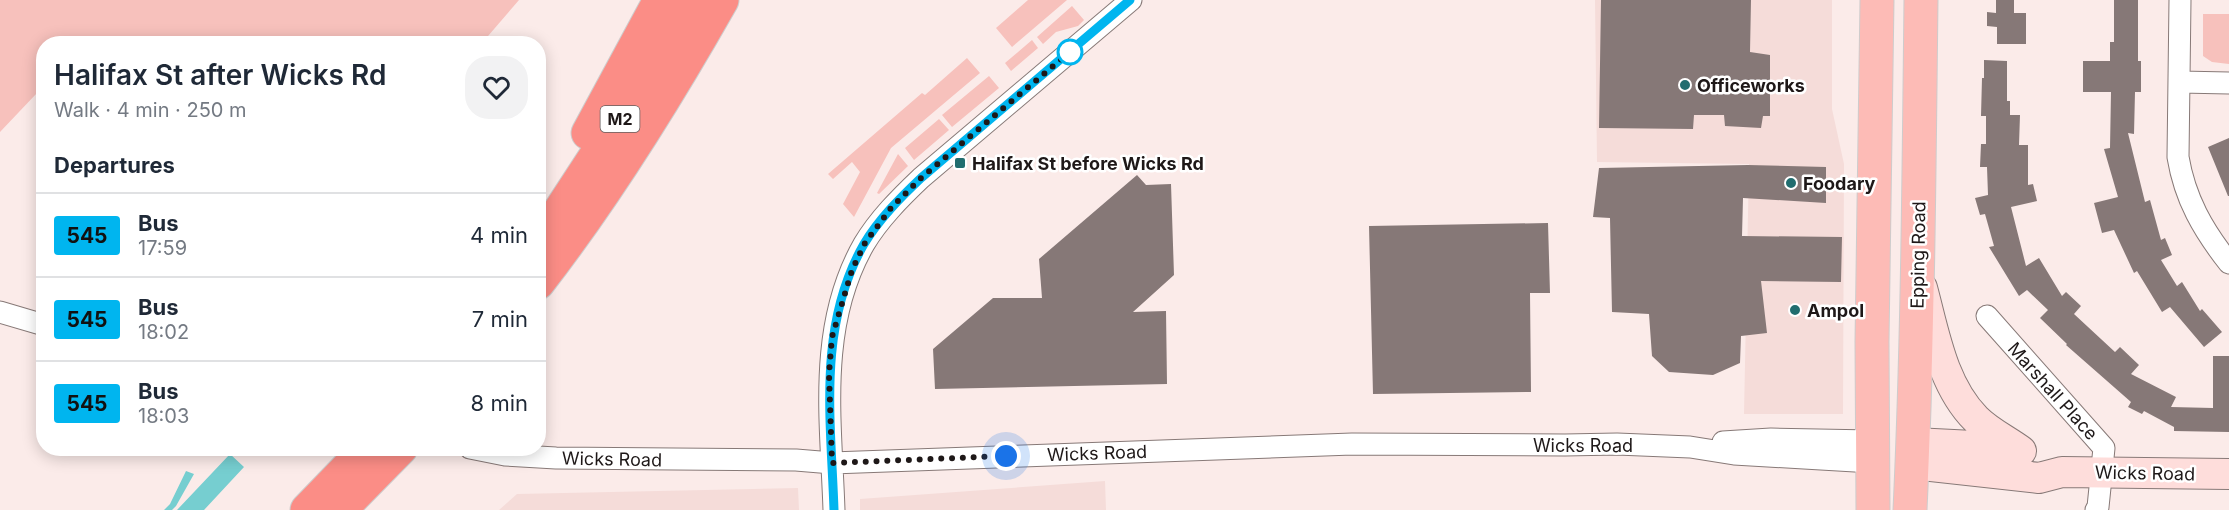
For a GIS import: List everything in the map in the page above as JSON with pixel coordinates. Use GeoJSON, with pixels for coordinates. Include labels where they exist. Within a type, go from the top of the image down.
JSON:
{"type":"FeatureCollection","features":[{"type":"Feature","properties":{"kind":"highway"},"geometry":{"type":"LineString","coordinates":[[546,226],[561,182],[660,0]]}},
{"type":"Feature","properties":{"kind":"highway","name":"M2"},"geometry":{"type":"LineString","coordinates":[[546,232],[653,68],[692,0]]}},
{"type":"Feature","properties":{"kind":"highway","name":"M2"},"geometry":{"type":"LineString","coordinates":[[546,273],[596,204],[696,46],[722,0]]}},
{"type":"Feature","properties":{"kind":"highway"},"geometry":{"type":"LineString","coordinates":[[596,204],[669,122],[746,0]]}},
{"type":"Feature","properties":{"kind":"highway"},"geometry":{"type":"LineString","coordinates":[[307,510],[363,464],[382,456]]}},
{"type":"Feature","properties":{"kind":"highway"},"geometry":{"type":"LineString","coordinates":[[340,510],[363,464]]}},
{"type":"Feature","properties":{"kind":"main road"},"geometry":{"type":"LineString","coordinates":[[1873,510],[1877,0]]}},
{"type":"Feature","properties":{"kind":"main road","name":"Epping Road"},"geometry":{"type":"LineString","coordinates":[[1910,510],[1918,273],[1921,0]]}},
{"type":"Feature","properties":{"kind":"main road"},"geometry":{"type":"LineString","coordinates":[[1918,273],[1938,346],[1956,394],[1983,426],[2021,451]]}},
{"type":"Feature","properties":{"kind":"main road","name":"Wicks Road"},"geometry":{"type":"LineString","coordinates":[[1913,454],[1973,446],[2021,451],[2062,472]]}},
{"type":"Feature","properties":{"kind":"main road","name":"Wicks Road"},"geometry":{"type":"LineString","coordinates":[[1872,451],[1913,454],[2039,478],[2062,472],[2229,474]]}},
{"type":"Feature","properties":{"kind":"street"},"geometry":{"type":"LineString","coordinates":[[834,510],[829,374],[832,337],[852,270],[865,243],[891,208],[921,178],[1131,0]]}},
{"type":"Feature","properties":{"kind":"street"},"geometry":{"type":"LineString","coordinates":[[2180,0],[2178,157],[2181,177],[2197,219],[2229,263]]}},
{"type":"Feature","properties":{"kind":"street"},"geometry":{"type":"LineString","coordinates":[[2180,82],[2229,83]]}},
{"type":"Feature","properties":{"kind":"street"},"geometry":{"type":"LineString","coordinates":[[0,312],[36,323]]}},
{"type":"Feature","properties":{"kind":"street","name":"Marshall Place"},"geometry":{"type":"LineString","coordinates":[[1987,316],[2104,448],[2100,472]]}},
{"type":"Feature","properties":{"kind":"street","name":"Wicks Road"},"geometry":{"type":"LineString","coordinates":[[522,456],[796,460],[832,463],[1352,444],[1617,444],[1690,447],[1734,453],[1872,451]]}},
{"type":"Feature","properties":{"kind":"street"},"geometry":{"type":"LineString","coordinates":[[2096,510],[2100,472]]}},
{"type":"Feature","properties":{"kind":"shaded area"},"geometry":{"type":"Polygon","coordinates":[[[0,0],[519,0],[488,36],[36,36],[36,94],[0,132],[0,0]]]}},
{"type":"Feature","properties":{"kind":"shaded area"},"geometry":{"type":"Polygon","coordinates":[[[1028,0],[1067,0],[1012,47],[996,28],[1028,0]]]}},
{"type":"Feature","properties":{"kind":"shaded area"},"geometry":{"type":"Polygon","coordinates":[[[1595,0],[1832,0],[1832,109],[1844,164],[1843,414],[1744,414],[1749,164],[1597,162],[1595,0]]]}},
{"type":"Feature","properties":{"kind":"shaded area"},"geometry":{"type":"Polygon","coordinates":[[[1072,6],[1084,20],[1078,26],[1056,32],[1043,44],[1037,37],[1072,6]]]}},
{"type":"Feature","properties":{"kind":"shaded area"},"geometry":{"type":"Polygon","coordinates":[[[2203,14],[2229,14],[2229,64],[2212,62],[2203,56],[2203,14]]]}},
{"type":"Feature","properties":{"kind":"shaded area"},"geometry":{"type":"Polygon","coordinates":[[[1032,40],[1038,48],[1011,71],[1005,63],[1032,40]]]}},
{"type":"Feature","properties":{"kind":"shaded area"},"geometry":{"type":"Polygon","coordinates":[[[967,58],[980,73],[891,148],[854,217],[843,204],[860,172],[852,162],[833,179],[828,174],[922,93],[925,95],[967,58]]]}},
{"type":"Feature","properties":{"kind":"shaded area"},"geometry":{"type":"Polygon","coordinates":[[[989,76],[999,88],[952,127],[942,115],[989,76]]]}},
{"type":"Feature","properties":{"kind":"shaded area"},"geometry":{"type":"Polygon","coordinates":[[[939,119],[949,130],[914,160],[905,148],[939,119]]]}},
{"type":"Feature","properties":{"kind":"shaded area"},"geometry":{"type":"Polygon","coordinates":[[[898,154],[908,166],[879,194],[877,193],[898,154]]]}},
{"type":"Feature","properties":{"kind":"shaded area"},"geometry":{"type":"Polygon","coordinates":[[[1105,481],[1106,510],[860,510],[860,499],[1105,481]]]}},
{"type":"Feature","properties":{"kind":"shaded area"},"geometry":{"type":"Polygon","coordinates":[[[798,488],[799,510],[499,510],[517,494],[798,488]]]}},
{"type":"Feature","properties":{"kind":"water"},"geometry":{"type":"Polygon","coordinates":[[[228,456],[232,456],[244,467],[204,510],[177,510],[228,456]]]}},
{"type":"Feature","properties":{"kind":"water"},"geometry":{"type":"Polygon","coordinates":[[[186,471],[194,474],[176,506],[172,510],[164,510],[170,504],[186,471]]]}},
{"type":"Feature","properties":{"kind":"building","name":"Officeworks"},"geometry":{"type":"Polygon","coordinates":[[[1601,0],[1751,0],[1750,52],[1770,55],[1770,116],[1763,116],[1761,128],[1725,126],[1724,115],[1694,115],[1693,129],[1599,128],[1601,0]]]}},
{"type":"Feature","properties":{"kind":"building"},"geometry":{"type":"Polygon","coordinates":[[[1996,0],[2014,0],[2014,13],[2026,13],[2026,44],[1997,44],[1997,27],[1987,26],[1987,12],[1996,13],[1996,0]]]}},
{"type":"Feature","properties":{"kind":"building"},"geometry":{"type":"Polygon","coordinates":[[[2114,0],[2138,0],[2138,61],[2141,61],[2141,92],[2135,92],[2134,134],[2128,133],[2145,202],[2150,200],[2161,240],[2165,238],[2172,255],[2161,260],[2177,286],[2182,282],[2200,311],[2202,309],[2222,332],[2204,347],[2170,307],[2162,312],[2137,271],[2134,273],[2114,230],[2102,233],[2094,203],[2118,197],[2104,149],[2110,148],[2111,92],[2083,92],[2083,61],[2110,61],[2110,42],[2114,42],[2114,0]]]}},
{"type":"Feature","properties":{"kind":"building"},"geometry":{"type":"Polygon","coordinates":[[[1984,60],[2007,61],[2007,101],[2010,101],[2010,115],[2020,115],[2019,145],[2028,145],[2028,185],[2033,184],[2037,201],[2011,207],[2026,266],[2039,258],[2062,296],[2066,292],[2081,306],[2074,314],[2115,352],[2120,347],[2139,365],[2131,374],[2176,397],[2171,407],[2213,408],[2213,356],[2229,356],[2229,432],[2174,431],[2174,427],[2144,411],[2142,414],[2128,407],[2131,402],[2066,345],[2040,318],[2048,310],[2027,290],[2019,296],[1989,247],[1994,246],[1985,214],[1980,215],[1975,198],[1988,195],[1987,167],[1980,167],[1981,144],[1986,144],[1986,116],[1981,116],[1984,60]]]}},
{"type":"Feature","properties":{"kind":"building"},"geometry":{"type":"Polygon","coordinates":[[[2229,138],[2229,196],[2228,196],[2208,147],[2229,138]]]}},
{"type":"Feature","properties":{"kind":"building"},"geometry":{"type":"Polygon","coordinates":[[[1748,165],[1826,167],[1826,203],[1743,198],[1742,236],[1842,237],[1841,282],[1761,281],[1767,333],[1741,336],[1740,363],[1713,375],[1669,372],[1652,356],[1649,314],[1612,312],[1610,218],[1593,217],[1599,168],[1748,165]]]}},
{"type":"Feature","properties":{"kind":"building"},"geometry":{"type":"Polygon","coordinates":[[[1137,175],[1146,185],[1171,184],[1174,275],[1133,312],[1166,311],[1167,384],[935,389],[933,349],[993,298],[1042,298],[1039,259],[1137,175]]]}},
{"type":"Feature","properties":{"kind":"building"},"geometry":{"type":"Polygon","coordinates":[[[1548,223],[1550,293],[1530,293],[1531,392],[1373,394],[1369,226],[1548,223]]]}},
{"type":"Feature","properties":{"kind":"bus line","name":"545"},"geometry":{"type":"LineString","coordinates":[[834,510],[829,374],[832,337],[840,304],[865,243],[891,208],[921,178],[1130,0]]}},
{"type":"Feature","properties":{"kind":"place","name":"Officeworks"},"geometry":{"type":"Point","coordinates":[1685,85]}},
{"type":"Feature","properties":{"kind":"place","name":"Halifax St before Wicks Rd"},"geometry":{"type":"Point","coordinates":[960,163]}},
{"type":"Feature","properties":{"kind":"place","name":"Foodary"},"geometry":{"type":"Point","coordinates":[1791,183]}},
{"type":"Feature","properties":{"kind":"place","name":"Ampol"},"geometry":{"type":"Point","coordinates":[1795,310]}},
{"type":"Feature","properties":{"kind":"route"},"geometry":{"type":"LineString","coordinates":[[1006,456],[832,463],[829,374],[832,337],[852,270],[865,243],[891,208],[921,178],[1072,50],[1070,52]]}}]}
